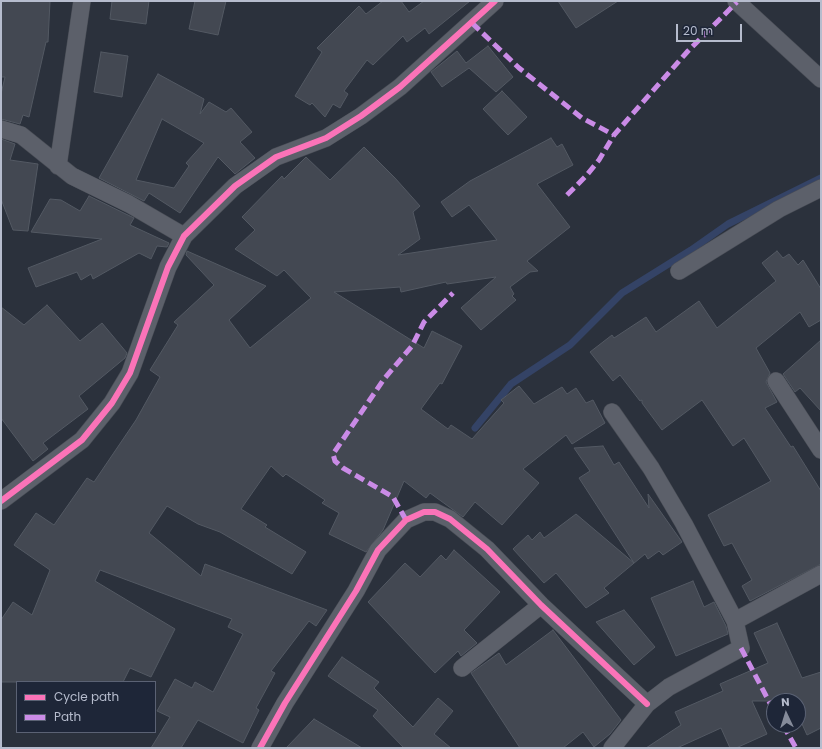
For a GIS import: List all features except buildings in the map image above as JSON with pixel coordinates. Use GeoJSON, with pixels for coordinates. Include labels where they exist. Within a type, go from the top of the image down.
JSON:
{"type":"FeatureCollection","features":[{"type":"Feature","properties":{"kind":"street"},"geometry":{"type":"LineString","coordinates":[[58,166],[82,1]]}},
{"type":"Feature","properties":{"kind":"street"},"geometry":{"type":"LineString","coordinates":[[1,501],[82,440],[112,404],[130,373],[168,267],[184,236],[235,186],[276,157],[326,138],[361,116],[400,87],[494,1]]}},
{"type":"Feature","properties":{"kind":"street"},"geometry":{"type":"LineString","coordinates":[[738,2],[821,79]]}},
{"type":"Feature","properties":{"kind":"street"},"geometry":{"type":"LineString","coordinates":[[1,129],[21,135],[72,176],[129,204],[184,236]]}},
{"type":"Feature","properties":{"kind":"street"},"geometry":{"type":"LineString","coordinates":[[679,271],[779,209],[821,188]]}},
{"type":"Feature","properties":{"kind":"street"},"geometry":{"type":"LineString","coordinates":[[776,381],[821,450]]}},
{"type":"Feature","properties":{"kind":"street"},"geometry":{"type":"LineString","coordinates":[[612,412],[658,481],[684,524],[735,621],[741,648],[669,687],[647,704],[612,748]]}},
{"type":"Feature","properties":{"kind":"street"},"geometry":{"type":"LineString","coordinates":[[260,748],[285,703],[356,591],[378,550],[406,520],[413,515],[424,512],[435,512],[450,519],[487,549],[541,605],[647,704]]}},
{"type":"Feature","properties":{"kind":"street"},"geometry":{"type":"LineString","coordinates":[[735,621],[821,574]]}},
{"type":"Feature","properties":{"kind":"street"},"geometry":{"type":"LineString","coordinates":[[462,668],[541,605]]}},
{"type":"Feature","properties":{"kind":"waterway"},"geometry":{"type":"LineString","coordinates":[[475,428],[511,384],[570,345],[622,293],[691,250],[728,224],[821,178]]}},
{"type":"Feature","properties":{"kind":"marked path"},"geometry":{"type":"LineString","coordinates":[[567,195],[586,176],[599,160],[614,135],[688,51],[737,2]]}},
{"type":"Feature","properties":{"kind":"marked path"},"geometry":{"type":"LineString","coordinates":[[472,23],[519,68],[582,118],[614,135]]}},
{"type":"Feature","properties":{"kind":"marked path"},"geometry":{"type":"LineString","coordinates":[[406,520],[393,497],[343,468],[335,461],[333,454],[384,379],[412,346],[424,322],[453,293]]}},
{"type":"Feature","properties":{"kind":"marked path"},"geometry":{"type":"LineString","coordinates":[[741,648],[766,696]]}},
{"type":"Feature","properties":{"kind":"marked path"},"geometry":{"type":"LineString","coordinates":[[788,733],[796,748]]}},
{"type":"Feature","properties":{"kind":"cycle path"},"geometry":{"type":"LineString","coordinates":[[1,501],[82,440],[112,403],[130,373],[168,267],[184,236],[235,186],[276,157],[326,138],[361,116],[400,87],[495,1]]}},
{"type":"Feature","properties":{"kind":"cycle path"},"geometry":{"type":"LineString","coordinates":[[260,748],[285,703],[356,591],[378,550],[406,520],[424,512],[435,512],[450,519],[487,549],[541,605],[647,704]]}}]}
